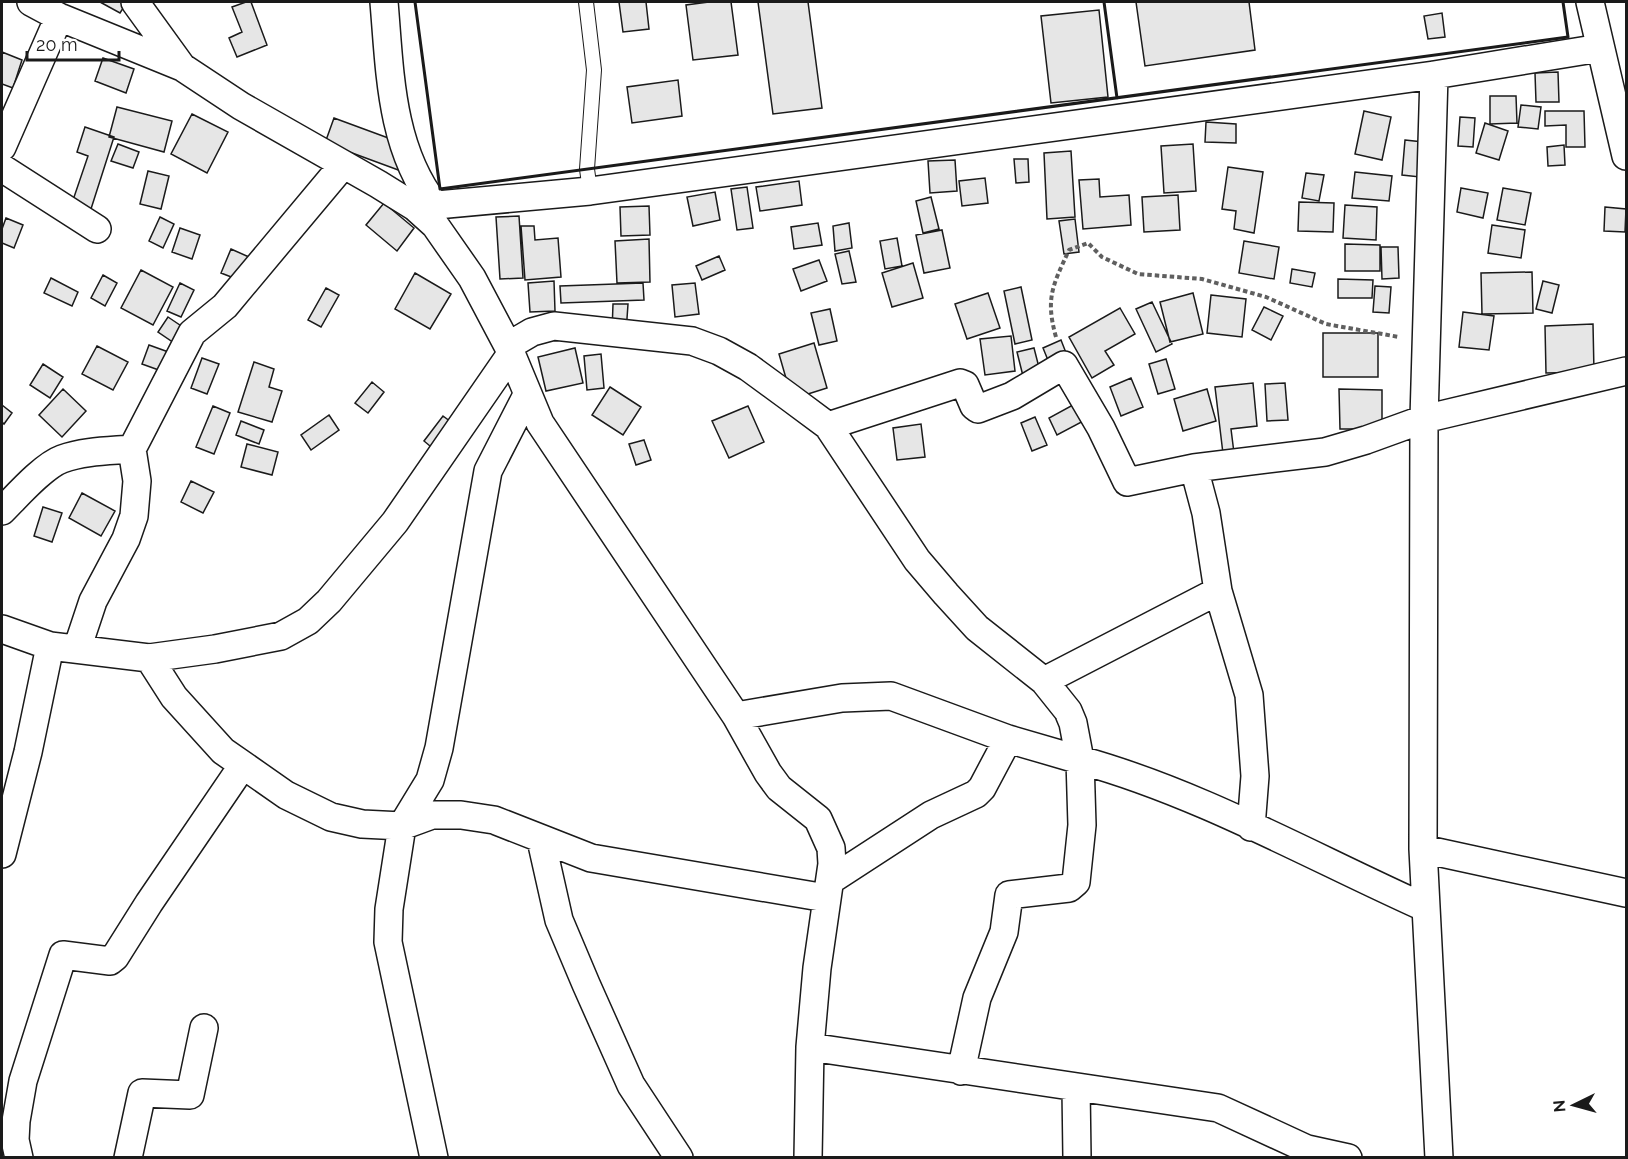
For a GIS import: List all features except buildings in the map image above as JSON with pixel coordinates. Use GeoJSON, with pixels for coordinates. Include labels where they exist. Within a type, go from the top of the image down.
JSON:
{"type":"FeatureCollection","features":[{"type":"Feature","properties":{"kind":"street"},"geometry":{"type":"LineString","coordinates":[[31,2],[59,17],[182,67],[241,106],[343,165],[425,206],[590,191],[1434,75],[1600,48]]}},
{"type":"Feature","properties":{"kind":"street"},"geometry":{"type":"LineString","coordinates":[[135,2],[182,67]]}},
{"type":"Feature","properties":{"kind":"street"},"geometry":{"type":"LineString","coordinates":[[384,2],[391,81],[403,144],[420,186],[425,206],[435,225],[472,278],[509,350],[540,423],[736,716],[779,788],[818,819],[831,848],[829,889],[810,1047],[808,1158]]}},
{"type":"Feature","properties":{"kind":"street"},"geometry":{"type":"LineString","coordinates":[[1590,2],[1626,156]]}},
{"type":"Feature","properties":{"kind":"street"},"geometry":{"type":"LineString","coordinates":[[2,147],[59,17]]}},
{"type":"Feature","properties":{"kind":"street"},"geometry":{"type":"LineString","coordinates":[[1434,75],[1424,419],[1423,849],[1438,1158]]}},
{"type":"Feature","properties":{"kind":"street"},"geometry":{"type":"LineString","coordinates":[[77,648],[93,601],[126,539],[134,516],[137,481],[132,449],[192,333],[225,306],[343,165]]}},
{"type":"Feature","properties":{"kind":"street"},"geometry":{"type":"LineString","coordinates":[[2,168],[97,229]]}},
{"type":"Feature","properties":{"kind":"street"},"geometry":{"type":"LineString","coordinates":[[2,629],[50,646],[149,658],[215,649],[281,636],[308,621],[395,522],[509,350],[532,332],[554,326],[692,341],[719,351],[748,367],[828,426],[911,552],[946,594],[977,628],[1044,681],[1071,717],[1080,760],[1082,825],[1076,882],[1069,888],[1009,895],[1004,932],[977,998],[961,1071]]}},
{"type":"Feature","properties":{"kind":"street"},"geometry":{"type":"LineString","coordinates":[[828,426],[960,383],[965,385],[974,406],[978,408],[1012,396],[1064,365],[1101,428],[1125,480],[1194,468],[1325,452],[1424,419],[1626,371]]}},
{"type":"Feature","properties":{"kind":"street"},"geometry":{"type":"LineString","coordinates":[[434,1158],[388,942],[389,909],[402,826],[429,780],[439,748],[488,471],[527,395]]}},
{"type":"Feature","properties":{"kind":"street"},"geometry":{"type":"LineString","coordinates":[[2,511],[49,466],[61,459],[96,452],[132,449]]}},
{"type":"Feature","properties":{"kind":"street"},"geometry":{"type":"LineString","coordinates":[[1194,468],[1206,513],[1218,591],[1248,695],[1255,776],[1251,827]]}},
{"type":"Feature","properties":{"kind":"street"},"geometry":{"type":"LineString","coordinates":[[1044,681],[1218,591]]}},
{"type":"Feature","properties":{"kind":"street"},"geometry":{"type":"LineString","coordinates":[[2,854],[28,753],[50,646]]}},
{"type":"Feature","properties":{"kind":"street"},"geometry":{"type":"LineString","coordinates":[[149,658],[174,697],[223,751],[286,795],[331,817],[362,825],[402,826],[432,815],[461,815],[494,820],[591,858],[829,889],[931,815],[976,794],[982,788],[1008,739]]}},
{"type":"Feature","properties":{"kind":"street"},"geometry":{"type":"LineString","coordinates":[[736,716],[842,698],[891,696],[1008,739],[1122,771],[1251,827],[1426,908]]}},
{"type":"Feature","properties":{"kind":"street"},"geometry":{"type":"LineString","coordinates":[[19,1158],[15,1140],[23,1081],[63,955],[110,961],[116,957],[149,903],[243,765]]}},
{"type":"Feature","properties":{"kind":"street"},"geometry":{"type":"LineString","coordinates":[[541,840],[559,920],[586,984],[631,1085],[679,1158]]}},
{"type":"Feature","properties":{"kind":"street"},"geometry":{"type":"LineString","coordinates":[[1423,849],[1626,893]]}},
{"type":"Feature","properties":{"kind":"street"},"geometry":{"type":"LineString","coordinates":[[128,1158],[142,1093],[190,1095],[204,1028]]}},
{"type":"Feature","properties":{"kind":"street"},"geometry":{"type":"LineString","coordinates":[[810,1047],[1218,1108],[1308,1154],[1347,1158]]}},
{"type":"Feature","properties":{"kind":"street"},"geometry":{"type":"LineString","coordinates":[[1076,1087],[1077,1158]]}},
{"type":"Feature","properties":{"kind":"lane"},"geometry":{"type":"LineString","coordinates":[[586,2],[594,70],[587,169],[590,191]]}},
{"type":"Feature","properties":{"kind":"path"},"geometry":{"type":"LineString","coordinates":[[1064,365],[1051,318],[1051,290],[1069,250],[1088,243],[1102,257],[1138,273],[1202,279],[1266,297],[1326,324],[1426,342]]}},
{"type":"Feature","properties":{"kind":"wall"},"geometry":{"type":"LineString","coordinates":[[415,2],[440,189],[1568,37],[1563,2]]}},
{"type":"Feature","properties":{"kind":"wall"},"geometry":{"type":"LineString","coordinates":[[1104,2],[1117,98]]}}]}
